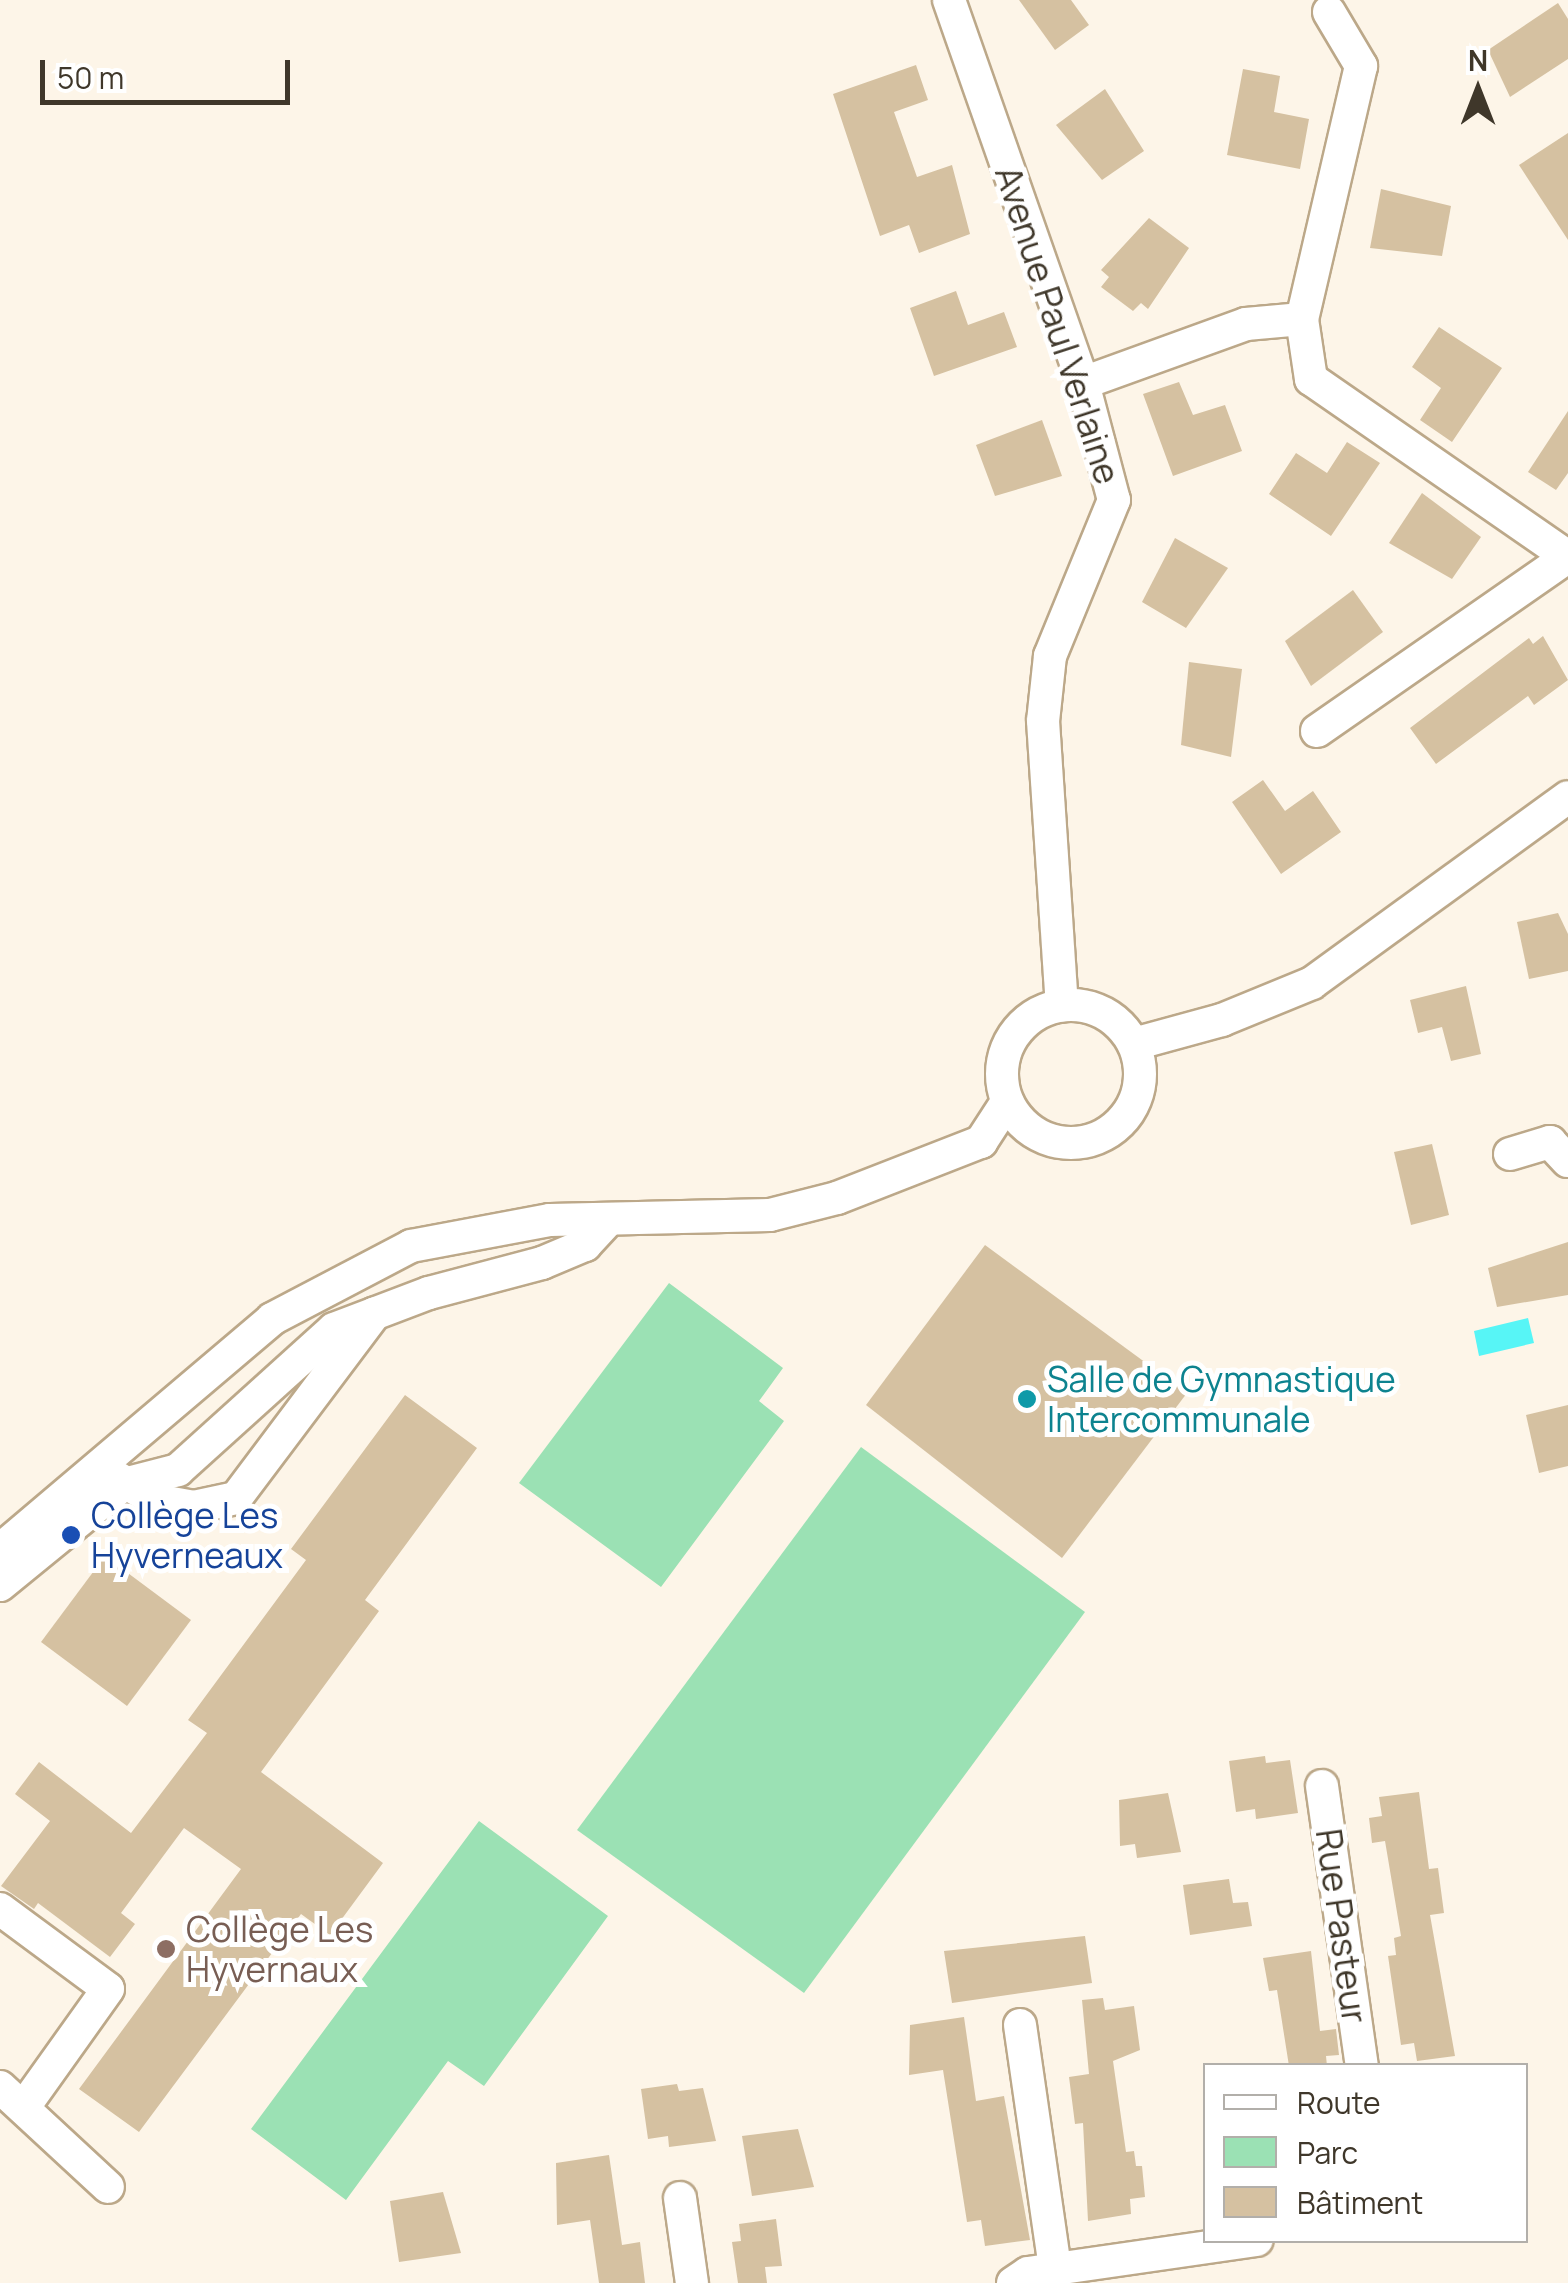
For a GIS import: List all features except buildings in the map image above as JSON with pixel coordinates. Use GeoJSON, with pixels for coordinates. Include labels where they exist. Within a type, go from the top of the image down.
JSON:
{"type":"FeatureCollection","features":[{"type":"Feature","properties":{"kind":"street","name":"Avenue Paul Verlaine"},"geometry":{"type":"LineString","coordinates":[[949,0],[1083,383],[1114,500],[1048,672],[1043,721],[1062,1005]]}},
{"type":"Feature","properties":{"kind":"street"},"geometry":{"type":"LineString","coordinates":[[1318,731],[1567,557],[1311,379],[1302,319],[1361,66],[1329,12]]}},
{"type":"Feature","properties":{"kind":"street"},"geometry":{"type":"LineString","coordinates":[[1083,383],[1246,324],[1302,319]]}},
{"type":"Feature","properties":{"kind":"street"},"geometry":{"type":"LineString","coordinates":[[1134,1044],[1222,1020],[1312,982],[1568,797]]}},
{"type":"Feature","properties":{"kind":"street"},"geometry":{"type":"LineString","coordinates":[[1062,1005],[1104,1012],[1134,1044],[1140,1062],[1135,1102],[1109,1132],[1084,1142],[1051,1140],[1033,1132],[1007,1102],[1002,1070],[1010,1040],[1024,1023],[1062,1005]]}},
{"type":"Feature","properties":{"kind":"street"},"geometry":{"type":"LineString","coordinates":[[0,1585],[272,1319],[326,1284],[411,1246],[470,1230],[770,1214],[837,1198],[980,1142],[1007,1102]]}},
{"type":"Feature","properties":{"kind":"street"},"geometry":{"type":"LineString","coordinates":[[1510,1154],[1550,1142],[1568,1161]]}},
{"type":"Feature","properties":{"kind":"street"},"geometry":{"type":"LineString","coordinates":[[0,1550],[113,1474],[178,1470],[334,1329],[375,1313],[542,1264],[585,1245],[608,1220]]}},
{"type":"Feature","properties":{"kind":"street"},"geometry":{"type":"LineString","coordinates":[[113,1474],[155,1500],[194,1507],[236,1498],[375,1313]]}},
{"type":"Feature","properties":{"kind":"street","name":"Rue Pasteur"},"geometry":{"type":"LineString","coordinates":[[1322,1786],[1362,2063]]}},
{"type":"Feature","properties":{"kind":"street"},"geometry":{"type":"LineString","coordinates":[[0,1910],[108,1989],[11,2097],[108,2187]]}},
{"type":"Feature","properties":{"kind":"street"},"geometry":{"type":"LineString","coordinates":[[1020,2025],[1055,2270]]}},
{"type":"Feature","properties":{"kind":"street"},"geometry":{"type":"LineString","coordinates":[[680,2198],[692,2283]]}},
{"type":"Feature","properties":{"kind":"street"},"geometry":{"type":"LineString","coordinates":[[1013,2283],[1028,2273],[1237,2243]]}},
{"type":"Feature","properties":{"kind":"green space"},"geometry":{"type":"Polygon","coordinates":[[[669,1283],[783,1368],[759,1401],[784,1421],[661,1587],[519,1483],[669,1283]]]}},
{"type":"Feature","properties":{"kind":"green space"},"geometry":{"type":"Polygon","coordinates":[[[861,1447],[1085,1612],[804,1993],[577,1830],[861,1447]]]}},
{"type":"Feature","properties":{"kind":"green space"},"geometry":{"type":"Polygon","coordinates":[[[479,1821],[608,1916],[484,2086],[448,2061],[346,2200],[251,2129],[479,1821]]]}},
{"type":"Feature","properties":{"kind":"water"},"geometry":{"type":"Polygon","coordinates":[[[1528,1318],[1534,1343],[1479,1356],[1474,1331],[1528,1318]]]}},
{"type":"Feature","properties":{"kind":"place","name":"Salle de Gymnastique Intercommunale"},"geometry":{"type":"Point","coordinates":[1027,1399]}},
{"type":"Feature","properties":{"kind":"place","name":"Collège Les Hyverneaux"},"geometry":{"type":"Point","coordinates":[71,1535]}},
{"type":"Feature","properties":{"kind":"place","name":"Collège Les Hyvernaux"},"geometry":{"type":"Point","coordinates":[166,1949]}}]}
